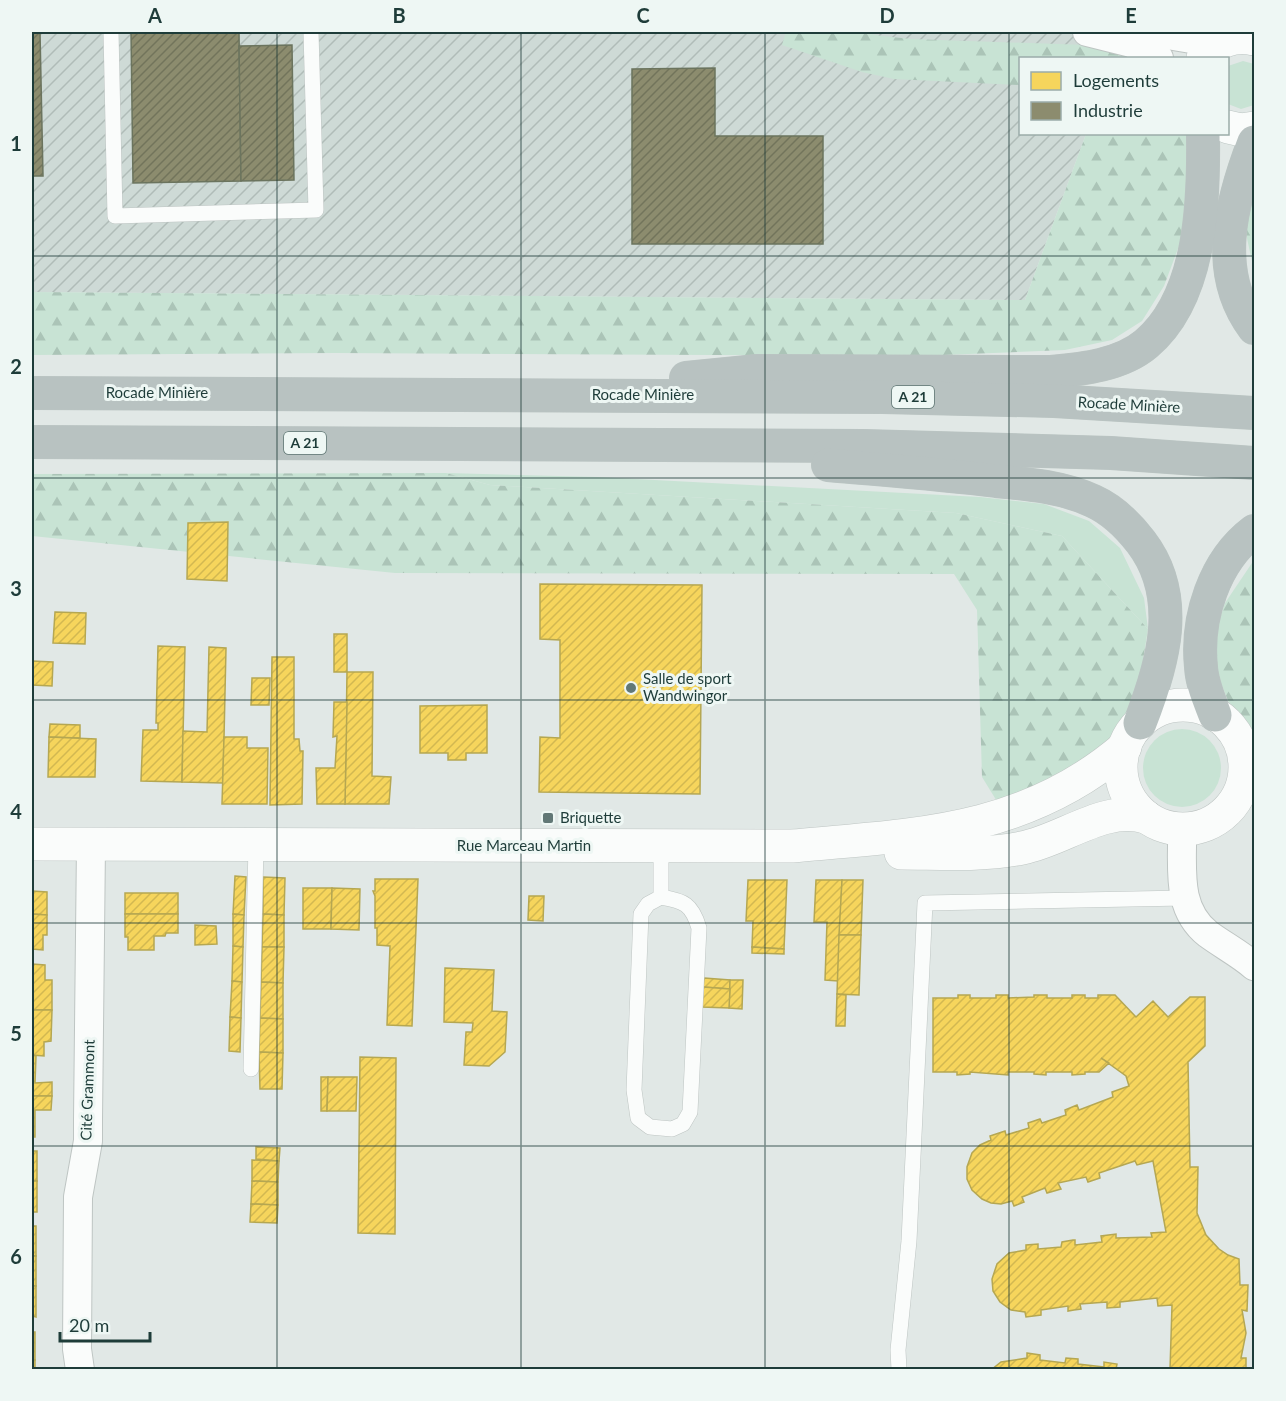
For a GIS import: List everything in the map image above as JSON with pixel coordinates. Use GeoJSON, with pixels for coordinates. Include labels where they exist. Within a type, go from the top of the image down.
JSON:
{"type":"FeatureCollection","features":[{"type":"Feature","properties":{"kind":"highway"},"geometry":{"type":"LineString","coordinates":[[572,395],[697,376],[757,371],[1051,372],[1108,363],[1146,344],[1162,327],[1178,301],[1195,258],[1199,233],[1203,135]]}},
{"type":"Feature","properties":{"kind":"highway"},"geometry":{"type":"LineString","coordinates":[[1254,142],[1236,194],[1231,216],[1229,243],[1231,278],[1236,296],[1244,314],[1254,328]]}},
{"type":"Feature","properties":{"kind":"highway","name":"Rocade Minière"},"geometry":{"type":"LineString","coordinates":[[32,393],[870,396],[1044,400],[1254,413]]}},
{"type":"Feature","properties":{"kind":"highway","name":"A 21"},"geometry":{"type":"LineString","coordinates":[[32,442],[958,448],[1111,453],[1254,463]]}},
{"type":"Feature","properties":{"kind":"highway"},"geometry":{"type":"LineString","coordinates":[[578,444],[965,477],[1031,485],[1074,494],[1093,501],[1110,511],[1136,535],[1148,550],[1162,580],[1167,613],[1164,644],[1152,691],[1132,735]]}},
{"type":"Feature","properties":{"kind":"highway"},"geometry":{"type":"LineString","coordinates":[[1215,715],[1203,682],[1201,668],[1203,618],[1223,566],[1239,544],[1254,531]]}},
{"type":"Feature","properties":{"kind":"street"},"geometry":{"type":"LineString","coordinates":[[1087,32],[1131,43],[1156,57]]}},
{"type":"Feature","properties":{"kind":"street"},"geometry":{"type":"LineString","coordinates":[[1150,32],[1229,46]]}},
{"type":"Feature","properties":{"kind":"street"},"geometry":{"type":"LineString","coordinates":[[1229,127],[1240,130],[1254,128]]}},
{"type":"Feature","properties":{"kind":"street","name":"Rue Marceau Martin"},"geometry":{"type":"LineString","coordinates":[[32,844],[792,846],[870,853],[961,853],[1019,849],[1053,840],[1106,817],[1130,814],[1146,817],[1163,826],[1182,829],[1239,814],[1236,800],[1243,782],[1247,751],[1230,727],[1215,715],[1199,708],[1172,707],[1155,712],[1096,771],[1037,803],[998,817],[927,833],[792,846]]}},
{"type":"Feature","properties":{"kind":"street"},"geometry":{"type":"LineString","coordinates":[[1132,735],[1121,766],[1124,785],[1132,803],[1146,817]]}},
{"type":"Feature","properties":{"kind":"street"},"geometry":{"type":"LineString","coordinates":[[1182,829],[1184,898],[1191,917],[1254,966]]}},
{"type":"Feature","properties":{"kind":"street","name":"Cité Grammont"},"geometry":{"type":"LineString","coordinates":[[80,1370],[76,1349],[78,1197],[88,1130],[92,935],[91,844]]}},
{"type":"Feature","properties":{"kind":"lane"},"geometry":{"type":"LineString","coordinates":[[111,32],[116,216],[316,210],[311,32]]}},
{"type":"Feature","properties":{"kind":"lane"},"geometry":{"type":"LineString","coordinates":[[251,1069],[256,845]]}},
{"type":"Feature","properties":{"kind":"lane"},"geometry":{"type":"LineString","coordinates":[[661,897],[662,846]]}},
{"type":"Feature","properties":{"kind":"lane"},"geometry":{"type":"LineString","coordinates":[[661,897],[681,901],[694,912],[699,928],[690,1112],[683,1124],[672,1129],[650,1127],[638,1118],[634,1090],[641,914],[648,904],[661,897]]}},
{"type":"Feature","properties":{"kind":"lane"},"geometry":{"type":"LineString","coordinates":[[899,1370],[898,1350],[909,1241],[925,903],[1184,898]]}},
{"type":"Feature","properties":{"kind":"shaded area"},"geometry":{"type":"Polygon","coordinates":[[[32,32],[1118,32],[1115,46],[1019,57],[1019,135],[1086,135],[1025,300],[32,292],[32,32]]]}},
{"type":"Feature","properties":{"kind":"green space"},"geometry":{"type":"Polygon","coordinates":[[[786,32],[861,32],[911,39],[1115,46],[1140,57],[1019,57],[1019,85],[894,79],[862,72],[782,45],[786,32]]]}},
{"type":"Feature","properties":{"kind":"green space"},"geometry":{"type":"Polygon","coordinates":[[[1243,61],[1254,64],[1254,105],[1241,109],[1229,104],[1229,66],[1243,61]]]}},
{"type":"Feature","properties":{"kind":"green space"},"geometry":{"type":"Polygon","coordinates":[[[1086,135],[1187,135],[1185,230],[1164,286],[1142,321],[1112,340],[1065,350],[919,356],[335,353],[32,355],[32,292],[1025,300],[1086,135]]]}},
{"type":"Feature","properties":{"kind":"green space"},"geometry":{"type":"Polygon","coordinates":[[[1254,185],[1254,270],[1244,225],[1254,185]]]}},
{"type":"Feature","properties":{"kind":"green space"},"geometry":{"type":"Polygon","coordinates":[[[446,473],[598,477],[980,497],[1044,504],[1089,521],[1120,548],[1144,598],[1148,629],[1062,536],[956,513],[490,485],[446,473]]]}},
{"type":"Feature","properties":{"kind":"green space"},"geometry":{"type":"Polygon","coordinates":[[[446,473],[490,485],[956,513],[1062,536],[1148,629],[1137,698],[1110,738],[1074,774],[998,803],[982,777],[977,610],[954,574],[395,573],[32,536],[32,474],[446,473]]]}},
{"type":"Feature","properties":{"kind":"green space"},"geometry":{"type":"Polygon","coordinates":[[[1254,560],[1254,732],[1228,701],[1216,670],[1213,639],[1225,603],[1254,560]]]}},
{"type":"Feature","properties":{"kind":"green space"},"geometry":{"type":"Polygon","coordinates":[[[1182,729],[1197,732],[1214,746],[1221,768],[1218,783],[1204,800],[1182,807],[1167,804],[1150,790],[1143,768],[1146,753],[1160,736],[1182,729]]]}},
{"type":"Feature","properties":{"kind":"building: Logements"},"geometry":{"type":"Polygon","coordinates":[[[228,522],[227,581],[187,579],[188,523],[228,522]]]}},
{"type":"Feature","properties":{"kind":"building: Logements","name":"Salle de sport Wandwingor"},"geometry":{"type":"Polygon","coordinates":[[[540,584],[702,585],[700,794],[539,792],[540,737],[560,738],[560,640],[540,639],[540,584]]]}},
{"type":"Feature","properties":{"kind":"building: Logements"},"geometry":{"type":"Polygon","coordinates":[[[55,612],[86,613],[85,644],[53,643],[55,612]]]}},
{"type":"Feature","properties":{"kind":"building: Logements"},"geometry":{"type":"Polygon","coordinates":[[[334,634],[347,634],[347,672],[334,672],[334,634]]]}},
{"type":"Feature","properties":{"kind":"building: Logements"},"geometry":{"type":"Polygon","coordinates":[[[158,646],[185,647],[182,782],[141,781],[143,730],[158,730],[158,723],[156,723],[158,646]]]}},
{"type":"Feature","properties":{"kind":"building: Logements"},"geometry":{"type":"Polygon","coordinates":[[[209,647],[226,648],[223,783],[182,782],[183,731],[207,732],[209,647]]]}},
{"type":"Feature","properties":{"kind":"building: Logements"},"geometry":{"type":"Polygon","coordinates":[[[272,657],[294,657],[294,739],[299,739],[300,751],[303,751],[302,804],[270,805],[272,657]]]}},
{"type":"Feature","properties":{"kind":"building: Logements"},"geometry":{"type":"Polygon","coordinates":[[[32,661],[53,662],[52,686],[32,685],[32,661]]]}},
{"type":"Feature","properties":{"kind":"building: Logements"},"geometry":{"type":"Polygon","coordinates":[[[347,672],[373,672],[372,776],[391,777],[389,804],[345,804],[347,672]]]}},
{"type":"Feature","properties":{"kind":"building: Logements"},"geometry":{"type":"Polygon","coordinates":[[[252,678],[270,678],[269,705],[251,705],[252,678]]]}},
{"type":"Feature","properties":{"kind":"building: Logements"},"geometry":{"type":"Polygon","coordinates":[[[334,702],[347,702],[345,804],[317,804],[316,768],[335,768],[337,736],[333,737],[334,702]]]}},
{"type":"Feature","properties":{"kind":"building: Logements"},"geometry":{"type":"Polygon","coordinates":[[[487,705],[487,753],[466,753],[466,760],[448,760],[448,753],[420,753],[420,706],[487,705]]]}},
{"type":"Feature","properties":{"kind":"building: Logements"},"geometry":{"type":"Polygon","coordinates":[[[50,724],[80,725],[80,738],[49,737],[50,724]]]}},
{"type":"Feature","properties":{"kind":"building: Logements"},"geometry":{"type":"Polygon","coordinates":[[[49,737],[96,739],[95,777],[48,777],[49,737]]]}},
{"type":"Feature","properties":{"kind":"building: Logements"},"geometry":{"type":"Polygon","coordinates":[[[224,737],[247,737],[247,748],[268,748],[267,804],[222,804],[224,737]]]}},
{"type":"Feature","properties":{"kind":"building: Logements"},"geometry":{"type":"Polygon","coordinates":[[[235,876],[246,877],[244,915],[233,914],[235,876]]]}},
{"type":"Feature","properties":{"kind":"building: Logements"},"geometry":{"type":"Polygon","coordinates":[[[263,877],[285,878],[284,915],[263,914],[263,877]]]}},
{"type":"Feature","properties":{"kind":"building: Logements"},"geometry":{"type":"Polygon","coordinates":[[[375,879],[418,879],[412,1026],[387,1025],[390,946],[377,945],[373,891],[375,891],[375,879]]]}},
{"type":"Feature","properties":{"kind":"building: Logements"},"geometry":{"type":"Polygon","coordinates":[[[748,880],[787,880],[784,949],[752,947],[753,921],[746,921],[748,880]]]}},
{"type":"Feature","properties":{"kind":"building: Logements"},"geometry":{"type":"Polygon","coordinates":[[[816,880],[842,880],[838,981],[825,980],[827,922],[814,922],[816,880]]]}},
{"type":"Feature","properties":{"kind":"building: Logements"},"geometry":{"type":"Polygon","coordinates":[[[842,880],[863,880],[861,935],[839,935],[842,880]]]}},
{"type":"Feature","properties":{"kind":"building: Logements"},"geometry":{"type":"Polygon","coordinates":[[[303,888],[332,888],[331,929],[303,929],[303,888]]]}},
{"type":"Feature","properties":{"kind":"building: Logements"},"geometry":{"type":"Polygon","coordinates":[[[332,888],[360,889],[359,930],[331,929],[332,888]]]}},
{"type":"Feature","properties":{"kind":"building: Logements"},"geometry":{"type":"Polygon","coordinates":[[[32,891],[47,892],[47,915],[32,914],[32,891]]]}},
{"type":"Feature","properties":{"kind":"building: Logements"},"geometry":{"type":"Polygon","coordinates":[[[125,893],[178,893],[178,914],[125,914],[125,893]]]}},
{"type":"Feature","properties":{"kind":"building: Logements"},"geometry":{"type":"Polygon","coordinates":[[[529,896],[544,896],[543,921],[528,920],[529,896]]]}},
{"type":"Feature","properties":{"kind":"building: Logements"},"geometry":{"type":"Polygon","coordinates":[[[32,914],[47,915],[47,935],[43,935],[43,950],[32,949],[32,914]]]}},
{"type":"Feature","properties":{"kind":"building: Logements"},"geometry":{"type":"Polygon","coordinates":[[[125,914],[178,914],[178,933],[154,936],[154,950],[128,950],[128,937],[125,937],[125,914]]]}},
{"type":"Feature","properties":{"kind":"building: Logements"},"geometry":{"type":"Polygon","coordinates":[[[233,914],[244,915],[243,947],[233,946],[233,914]]]}},
{"type":"Feature","properties":{"kind":"building: Logements"},"geometry":{"type":"Polygon","coordinates":[[[263,914],[284,915],[284,947],[262,947],[263,914]]]}},
{"type":"Feature","properties":{"kind":"building: Logements"},"geometry":{"type":"Polygon","coordinates":[[[195,925],[216,926],[217,944],[195,945],[195,925]]]}},
{"type":"Feature","properties":{"kind":"building: Logements"},"geometry":{"type":"Polygon","coordinates":[[[839,935],[861,935],[859,995],[837,994],[839,935]]]}},
{"type":"Feature","properties":{"kind":"building: Logements"},"geometry":{"type":"Polygon","coordinates":[[[233,946],[243,947],[242,982],[232,981],[233,946]]]}},
{"type":"Feature","properties":{"kind":"building: Logements"},"geometry":{"type":"Polygon","coordinates":[[[262,947],[284,947],[283,983],[261,982],[262,947]]]}},
{"type":"Feature","properties":{"kind":"building: Logements"},"geometry":{"type":"Polygon","coordinates":[[[752,947],[784,949],[784,954],[752,953],[752,947]]]}},
{"type":"Feature","properties":{"kind":"building: Logements"},"geometry":{"type":"Polygon","coordinates":[[[32,964],[45,965],[45,980],[52,980],[52,1010],[32,1010],[32,964]]]}},
{"type":"Feature","properties":{"kind":"building: Logements"},"geometry":{"type":"Polygon","coordinates":[[[445,968],[494,970],[492,1011],[507,1012],[505,1052],[489,1066],[464,1065],[466,1032],[472,1032],[473,1023],[444,1022],[445,968]]]}},
{"type":"Feature","properties":{"kind":"building: Logements"},"geometry":{"type":"Polygon","coordinates":[[[704,978],[730,980],[730,989],[703,987],[704,978]]]}},
{"type":"Feature","properties":{"kind":"building: Logements"},"geometry":{"type":"Polygon","coordinates":[[[730,980],[743,980],[742,1009],[729,1008],[730,980]]]}},
{"type":"Feature","properties":{"kind":"building: Logements"},"geometry":{"type":"Polygon","coordinates":[[[232,981],[242,982],[241,1018],[230,1017],[232,981]]]}},
{"type":"Feature","properties":{"kind":"building: Logements"},"geometry":{"type":"Polygon","coordinates":[[[261,982],[283,983],[283,1019],[260,1018],[261,982]]]}},
{"type":"Feature","properties":{"kind":"building: Logements"},"geometry":{"type":"Polygon","coordinates":[[[703,987],[730,989],[729,1008],[702,1007],[703,987]]]}},
{"type":"Feature","properties":{"kind":"building: Logements"},"geometry":{"type":"Polygon","coordinates":[[[837,994],[846,995],[845,1026],[836,1026],[837,994]]]}},
{"type":"Feature","properties":{"kind":"building: Logements"},"geometry":{"type":"Polygon","coordinates":[[[958,995],[970,995],[970,998],[996,998],[996,995],[1008,995],[1008,998],[1047,995],[1047,998],[1072,998],[1072,995],[1085,995],[1085,998],[1098,998],[1098,995],[1115,995],[1136,1017],[1153,1001],[1168,1017],[1190,997],[1205,997],[1205,1046],[1188,1062],[1190,1167],[1198,1167],[1197,1213],[1206,1235],[1219,1249],[1239,1259],[1240,1285],[1248,1285],[1247,1311],[1242,1310],[1246,1333],[1241,1358],[1246,1358],[1246,1370],[1170,1370],[1172,1305],[1158,1306],[1157,1298],[1120,1302],[1120,1307],[1107,1308],[1107,1302],[1080,1304],[1081,1309],[1068,1311],[1068,1306],[1041,1310],[1041,1315],[1026,1317],[1025,1312],[1011,1310],[1000,1302],[993,1291],[992,1279],[997,1264],[1009,1253],[1026,1250],[1026,1245],[1038,1244],[1038,1249],[1061,1247],[1062,1242],[1073,1240],[1075,1240],[1075,1245],[1102,1242],[1101,1236],[1116,1234],[1116,1238],[1152,1237],[1151,1233],[1166,1232],[1153,1161],[1137,1165],[1135,1161],[1099,1173],[1100,1178],[1088,1182],[1086,1177],[1058,1183],[1061,1189],[1047,1193],[1045,1188],[1022,1197],[1024,1202],[1014,1206],[1012,1201],[1001,1204],[991,1203],[972,1190],[967,1179],[967,1167],[972,1153],[980,1145],[991,1140],[990,1136],[1005,1131],[1006,1135],[1029,1128],[1028,1123],[1040,1119],[1042,1123],[1066,1115],[1065,1110],[1077,1105],[1079,1110],[1113,1097],[1112,1092],[1129,1086],[1126,1076],[1109,1063],[1099,1072],[1072,1075],[1072,1072],[1046,1072],[1046,1075],[1034,1074],[1034,1072],[1008,1072],[1008,1075],[970,1072],[970,1074],[957,1075],[957,1072],[933,1072],[933,998],[958,998],[958,995]]]}},
{"type":"Feature","properties":{"kind":"building: Logements"},"geometry":{"type":"Polygon","coordinates":[[[32,1010],[52,1010],[51,1041],[44,1042],[44,1056],[32,1055],[32,1010]]]}},
{"type":"Feature","properties":{"kind":"building: Logements"},"geometry":{"type":"Polygon","coordinates":[[[230,1017],[241,1018],[240,1052],[229,1051],[230,1017]]]}},
{"type":"Feature","properties":{"kind":"building: Logements"},"geometry":{"type":"Polygon","coordinates":[[[260,1018],[283,1019],[283,1053],[259,1052],[260,1018]]]}},
{"type":"Feature","properties":{"kind":"building: Logements"},"geometry":{"type":"Polygon","coordinates":[[[259,1052],[283,1053],[282,1089],[260,1089],[259,1052]]]}},
{"type":"Feature","properties":{"kind":"building: Logements"},"geometry":{"type":"Polygon","coordinates":[[[32,1055],[36,1056],[35,1083],[52,1082],[52,1096],[32,1096],[32,1055]]]}},
{"type":"Feature","properties":{"kind":"building: Logements"},"geometry":{"type":"Polygon","coordinates":[[[360,1057],[396,1058],[395,1234],[358,1233],[360,1057]]]}},
{"type":"Feature","properties":{"kind":"building: Logements"},"geometry":{"type":"Polygon","coordinates":[[[321,1077],[328,1077],[327,1111],[321,1111],[321,1077]]]}},
{"type":"Feature","properties":{"kind":"building: Logements"},"geometry":{"type":"Polygon","coordinates":[[[328,1077],[357,1077],[356,1111],[327,1111],[328,1077]]]}},
{"type":"Feature","properties":{"kind":"building: Logements"},"geometry":{"type":"Polygon","coordinates":[[[32,1096],[52,1096],[51,1110],[35,1110],[35,1137],[32,1137],[32,1096]]]}},
{"type":"Feature","properties":{"kind":"building: Logements"},"geometry":{"type":"Polygon","coordinates":[[[256,1147],[280,1148],[279,1161],[256,1159],[256,1147]]]}},
{"type":"Feature","properties":{"kind":"building: Logements"},"geometry":{"type":"Polygon","coordinates":[[[32,1151],[37,1151],[37,1181],[32,1181],[32,1151]]]}},
{"type":"Feature","properties":{"kind":"building: Logements"},"geometry":{"type":"Polygon","coordinates":[[[252,1160],[279,1161],[278,1182],[252,1181],[252,1160]]]}},
{"type":"Feature","properties":{"kind":"building: Logements"},"geometry":{"type":"Polygon","coordinates":[[[32,1181],[37,1181],[37,1212],[32,1212],[32,1181]]]}},
{"type":"Feature","properties":{"kind":"building: Logements"},"geometry":{"type":"Polygon","coordinates":[[[252,1181],[278,1182],[278,1205],[251,1204],[252,1181]]]}},
{"type":"Feature","properties":{"kind":"building: Logements"},"geometry":{"type":"Polygon","coordinates":[[[251,1204],[278,1205],[277,1223],[250,1222],[251,1204]]]}},
{"type":"Feature","properties":{"kind":"building: Logements"},"geometry":{"type":"Polygon","coordinates":[[[32,1226],[36,1226],[36,1256],[32,1256],[32,1226]]]}},
{"type":"Feature","properties":{"kind":"building: Logements"},"geometry":{"type":"Polygon","coordinates":[[[32,1256],[36,1256],[36,1286],[32,1286],[32,1256]]]}},
{"type":"Feature","properties":{"kind":"building: Logements"},"geometry":{"type":"Polygon","coordinates":[[[32,1286],[36,1286],[36,1317],[32,1316],[32,1286]]]}},
{"type":"Feature","properties":{"kind":"building: Logements"},"geometry":{"type":"Polygon","coordinates":[[[32,1332],[35,1332],[35,1360],[32,1360],[32,1332]]]}},
{"type":"Feature","properties":{"kind":"building: Logements"},"geometry":{"type":"Polygon","coordinates":[[[1027,1353],[1040,1355],[1040,1360],[1065,1363],[1066,1358],[1078,1359],[1078,1364],[1104,1367],[1104,1362],[1117,1364],[1116,1369],[1120,1370],[991,1370],[1001,1362],[1027,1358],[1027,1353]]]}},
{"type":"Feature","properties":{"kind":"building: Logements"},"geometry":{"type":"Polygon","coordinates":[[[32,1360],[35,1360],[35,1370],[32,1370],[32,1360]]]}},
{"type":"Feature","properties":{"kind":"building: Industrie"},"geometry":{"type":"Polygon","coordinates":[[[32,32],[40,32],[43,176],[32,176],[32,32]]]}},
{"type":"Feature","properties":{"kind":"building: Industrie"},"geometry":{"type":"Polygon","coordinates":[[[131,32],[239,32],[241,181],[133,183],[131,32]]]}},
{"type":"Feature","properties":{"kind":"building: Industrie"},"geometry":{"type":"Polygon","coordinates":[[[292,45],[294,180],[241,181],[239,46],[292,45]]]}},
{"type":"Feature","properties":{"kind":"building: Industrie"},"geometry":{"type":"Polygon","coordinates":[[[715,68],[715,136],[823,136],[823,244],[632,244],[632,69],[715,68]]]}},
{"type":"Feature","properties":{"kind":"place","name":"Salle de sport Wandwingor"},"geometry":{"type":"Point","coordinates":[631,688]}},
{"type":"Feature","properties":{"kind":"place","name":"Briquette"},"geometry":{"type":"Point","coordinates":[548,818]}}]}
